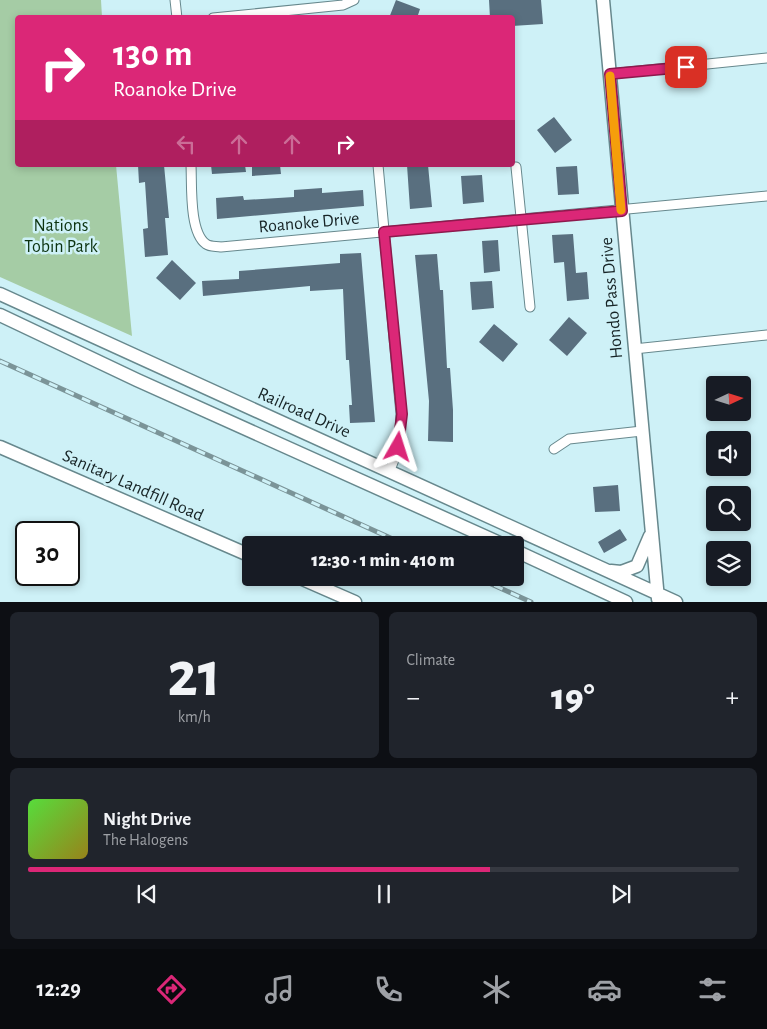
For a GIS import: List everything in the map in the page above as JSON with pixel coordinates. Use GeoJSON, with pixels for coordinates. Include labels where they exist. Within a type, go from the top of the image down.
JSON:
{"type":"FeatureCollection","features":[{"type":"Feature","properties":{"kind":"main road","name":"Hondo Pass Drive"},"geometry":{"type":"LineString","coordinates":[[603,0],[658,598]]}},
{"type":"Feature","properties":{"kind":"main road","name":"Railroad Drive"},"geometry":{"type":"LineString","coordinates":[[0,294],[609,571],[658,598],[676,602]]}},
{"type":"Feature","properties":{"kind":"main road"},"geometry":{"type":"LineString","coordinates":[[0,315],[137,380],[484,536]]}},
{"type":"Feature","properties":{"kind":"main road","name":"Sanitary Landfill Road"},"geometry":{"type":"LineString","coordinates":[[0,447],[242,552]]}},
{"type":"Feature","properties":{"kind":"main road"},"geometry":{"type":"LineString","coordinates":[[609,571],[621,572],[637,566],[651,534]]}},
{"type":"Feature","properties":{"kind":"main road"},"geometry":{"type":"LineString","coordinates":[[524,554],[626,602]]}},
{"type":"Feature","properties":{"kind":"main road"},"geometry":{"type":"LineString","coordinates":[[318,586],[355,602]]}},
{"type":"Feature","properties":{"kind":"street"},"geometry":{"type":"LineString","coordinates":[[175,0],[177,15]]}},
{"type":"Feature","properties":{"kind":"street"},"geometry":{"type":"LineString","coordinates":[[242,15],[343,5],[354,0]]}},
{"type":"Feature","properties":{"kind":"street"},"geometry":{"type":"LineString","coordinates":[[610,74],[767,58]]}},
{"type":"Feature","properties":{"kind":"street","name":"Roanoke Drive"},"geometry":{"type":"LineString","coordinates":[[191,167],[195,224],[201,239],[210,246],[258,244],[767,196]]}},
{"type":"Feature","properties":{"kind":"street"},"geometry":{"type":"LineString","coordinates":[[378,167],[402,414],[398,447],[390,470]]}},
{"type":"Feature","properties":{"kind":"street"},"geometry":{"type":"LineString","coordinates":[[516,167],[530,307]]}},
{"type":"Feature","properties":{"kind":"street"},"geometry":{"type":"LineString","coordinates":[[634,349],[767,335]]}},
{"type":"Feature","properties":{"kind":"street"},"geometry":{"type":"LineString","coordinates":[[554,448],[570,439],[579,437],[642,431]]}},
{"type":"Feature","properties":{"kind":"green space","name":"Nations Tobin Park"},"geometry":{"type":"Polygon","coordinates":[[[0,0],[101,0],[102,15],[15,15],[15,167],[116,167],[132,336],[0,277],[0,0]]]}},
{"type":"Feature","properties":{"kind":"building"},"geometry":{"type":"Polygon","coordinates":[[[396,0],[420,9],[418,15],[390,15],[396,0]]]}},
{"type":"Feature","properties":{"kind":"building"},"geometry":{"type":"Polygon","coordinates":[[[489,0],[541,0],[543,24],[515,26],[515,15],[490,15],[489,0]]]}},
{"type":"Feature","properties":{"kind":"building"},"geometry":{"type":"Polygon","coordinates":[[[554,117],[572,140],[555,153],[537,130],[554,117]]]}},
{"type":"Feature","properties":{"kind":"building"},"geometry":{"type":"Polygon","coordinates":[[[577,166],[579,194],[558,195],[556,167],[577,166]]]}},
{"type":"Feature","properties":{"kind":"building"},"geometry":{"type":"Polygon","coordinates":[[[138,167],[164,167],[169,218],[165,218],[168,255],[145,257],[143,229],[148,228],[145,182],[139,183],[138,167]]]}},
{"type":"Feature","properties":{"kind":"building"},"geometry":{"type":"Polygon","coordinates":[[[211,167],[245,167],[246,172],[212,174],[211,167]]]}},
{"type":"Feature","properties":{"kind":"building"},"geometry":{"type":"Polygon","coordinates":[[[252,167],[280,167],[281,174],[252,176],[252,167]]]}},
{"type":"Feature","properties":{"kind":"building"},"geometry":{"type":"Polygon","coordinates":[[[407,167],[428,167],[432,207],[410,209],[407,167]]]}},
{"type":"Feature","properties":{"kind":"building"},"geometry":{"type":"Polygon","coordinates":[[[482,175],[484,202],[463,204],[461,176],[482,175]]]}},
{"type":"Feature","properties":{"kind":"building"},"geometry":{"type":"Polygon","coordinates":[[[322,188],[322,193],[363,190],[364,206],[217,219],[216,198],[243,196],[244,200],[294,197],[294,190],[322,188]]]}},
{"type":"Feature","properties":{"kind":"building"},"geometry":{"type":"Polygon","coordinates":[[[573,234],[576,273],[587,272],[589,299],[567,301],[564,262],[554,263],[552,235],[573,234]]]}},
{"type":"Feature","properties":{"kind":"building"},"geometry":{"type":"Polygon","coordinates":[[[498,240],[500,271],[484,273],[482,241],[498,240]]]}},
{"type":"Feature","properties":{"kind":"building"},"geometry":{"type":"Polygon","coordinates":[[[361,253],[375,422],[350,423],[349,405],[352,405],[349,360],[346,360],[343,289],[310,291],[310,286],[203,296],[202,281],[239,279],[239,271],[340,263],[340,254],[361,253]]]}},
{"type":"Feature","properties":{"kind":"building"},"geometry":{"type":"Polygon","coordinates":[[[437,254],[440,290],[443,290],[447,368],[450,368],[453,442],[428,441],[429,401],[415,255],[437,254]]]}},
{"type":"Feature","properties":{"kind":"building"},"geometry":{"type":"Polygon","coordinates":[[[172,260],[196,283],[180,300],[156,278],[172,260]]]}},
{"type":"Feature","properties":{"kind":"building"},"geometry":{"type":"Polygon","coordinates":[[[492,281],[494,308],[472,310],[470,282],[492,281]]]}},
{"type":"Feature","properties":{"kind":"building"},"geometry":{"type":"Polygon","coordinates":[[[569,317],[587,333],[567,356],[549,340],[569,317]]]}},
{"type":"Feature","properties":{"kind":"building"},"geometry":{"type":"Polygon","coordinates":[[[494,324],[518,344],[503,362],[479,342],[494,324]]]}},
{"type":"Feature","properties":{"kind":"building"},"geometry":{"type":"Polygon","coordinates":[[[618,485],[620,511],[595,512],[593,487],[618,485]]]}},
{"type":"Feature","properties":{"kind":"building"},"geometry":{"type":"Polygon","coordinates":[[[620,529],[627,540],[604,553],[598,542],[620,529]]]}},
{"type":"Feature","properties":{"kind":"railway"},"geometry":{"type":"LineString","coordinates":[[0,361],[386,536]]}},
{"type":"Feature","properties":{"kind":"railway"},"geometry":{"type":"LineString","coordinates":[[496,586],[531,602]]}},
{"type":"Feature","properties":{"kind":"slow traffic"},"geometry":{"type":"LineString","coordinates":[[610,76],[621,210]]}},
{"type":"Feature","properties":{"kind":"route"},"geometry":{"type":"LineString","coordinates":[[398,447],[402,414],[384,232],[622,211],[610,74],[686,67]]}}]}
